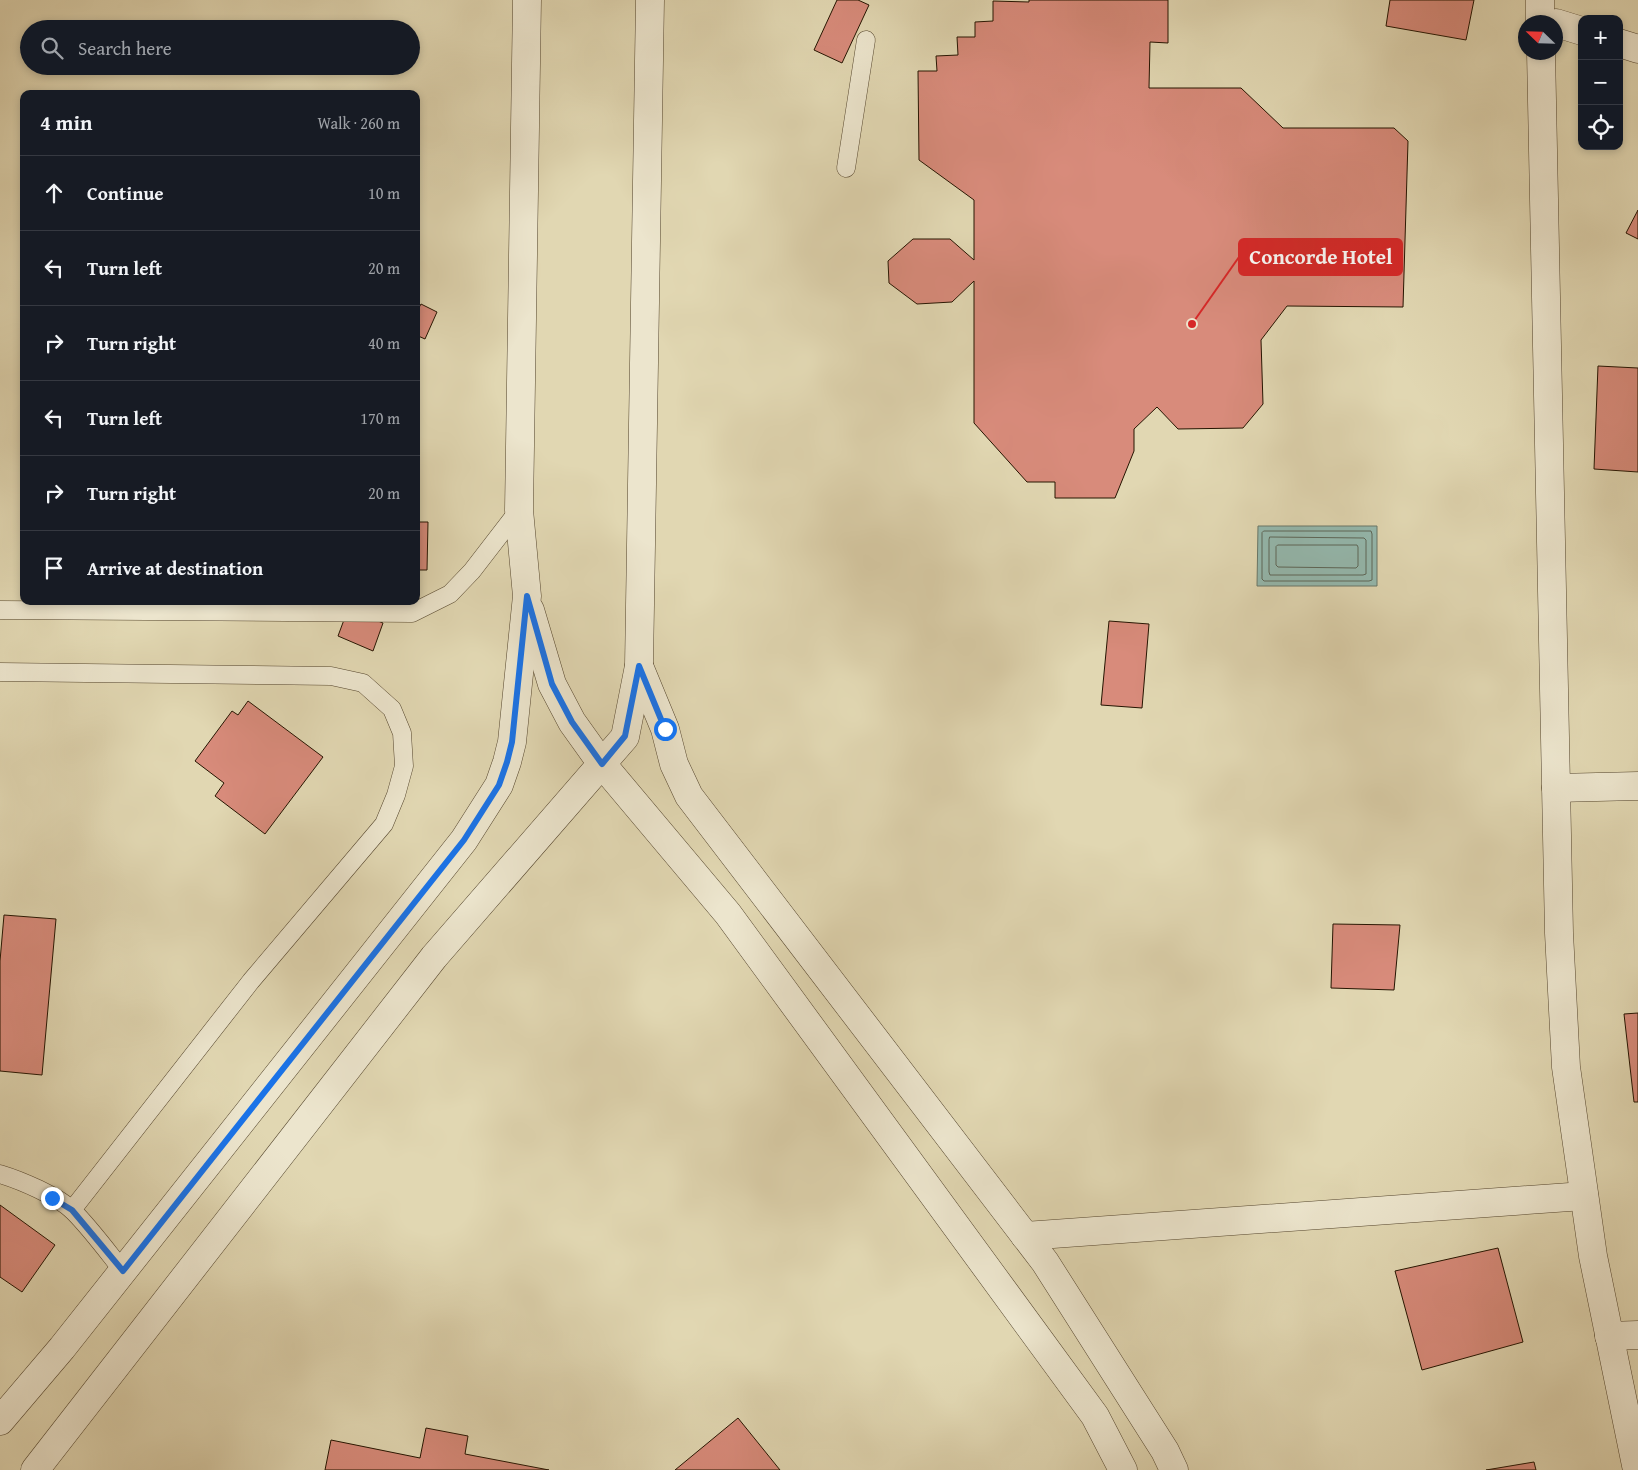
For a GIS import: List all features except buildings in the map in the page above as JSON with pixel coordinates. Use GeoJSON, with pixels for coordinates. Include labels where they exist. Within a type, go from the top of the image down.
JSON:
{"type":"FeatureCollection","features":[{"type":"Feature","properties":{"kind":"street"},"geometry":{"type":"LineString","coordinates":[[527,0],[519,510],[527,596],[552,684],[572,722],[602,764],[734,922],[1095,1416],[1123,1470]]}},
{"type":"Feature","properties":{"kind":"street"},"geometry":{"type":"LineString","coordinates":[[35,1470],[434,957],[625,736],[639,666],[650,0]]}},
{"type":"Feature","properties":{"kind":"street"},"geometry":{"type":"LineString","coordinates":[[1563,24],[1578,30]]}},
{"type":"Feature","properties":{"kind":"street"},"geometry":{"type":"LineString","coordinates":[[1623,44],[1638,49]]}},
{"type":"Feature","properties":{"kind":"street"},"geometry":{"type":"LineString","coordinates":[[1541,60],[1559,933],[1566,1067],[1593,1256],[1637,1470]]}},
{"type":"Feature","properties":{"kind":"street"},"geometry":{"type":"LineString","coordinates":[[0,1421],[62,1348],[464,840],[499,785],[507,762],[512,742],[527,596]]}},
{"type":"Feature","properties":{"kind":"street"},"geometry":{"type":"LineString","coordinates":[[639,666],[665,729],[674,764],[690,796],[1046,1262],[1165,1452],[1174,1470]]}},
{"type":"Feature","properties":{"kind":"street"},"geometry":{"type":"LineString","coordinates":[[1556,788],[1638,786]]}},
{"type":"Feature","properties":{"kind":"street"},"geometry":{"type":"LineString","coordinates":[[1025,1236],[1584,1196]]}},
{"type":"Feature","properties":{"kind":"street"},"geometry":{"type":"LineString","coordinates":[[1609,1336],[1638,1334]]}},
{"type":"Feature","properties":{"kind":"lane"},"geometry":{"type":"LineString","coordinates":[[846,168],[866,40]]}},
{"type":"Feature","properties":{"kind":"lane"},"geometry":{"type":"LineString","coordinates":[[0,610],[412,613],[450,594],[472,571],[519,510]]}},
{"type":"Feature","properties":{"kind":"lane"},"geometry":{"type":"LineString","coordinates":[[0,672],[331,676],[363,683],[392,709],[402,733],[404,766],[396,795],[384,824],[251,981],[72,1210]]}},
{"type":"Feature","properties":{"kind":"lane"},"geometry":{"type":"LineString","coordinates":[[0,1174],[16,1179],[72,1210],[123,1271]]}},
{"type":"Feature","properties":{"kind":"water"},"geometry":{"type":"Polygon","coordinates":[[[1258,526],[1377,526],[1377,586],[1257,586],[1258,526]]]}},
{"type":"Feature","properties":{"kind":"place","name":"Concorde Hotel"},"geometry":{"type":"Point","coordinates":[1192,324]}},
{"type":"Feature","properties":{"kind":"route"},"geometry":{"type":"LineString","coordinates":[[52,1198],[72,1210],[123,1271],[464,840],[499,785],[512,742],[527,596],[552,684],[572,722],[602,764],[625,736],[639,666],[665,729]]}}]}
